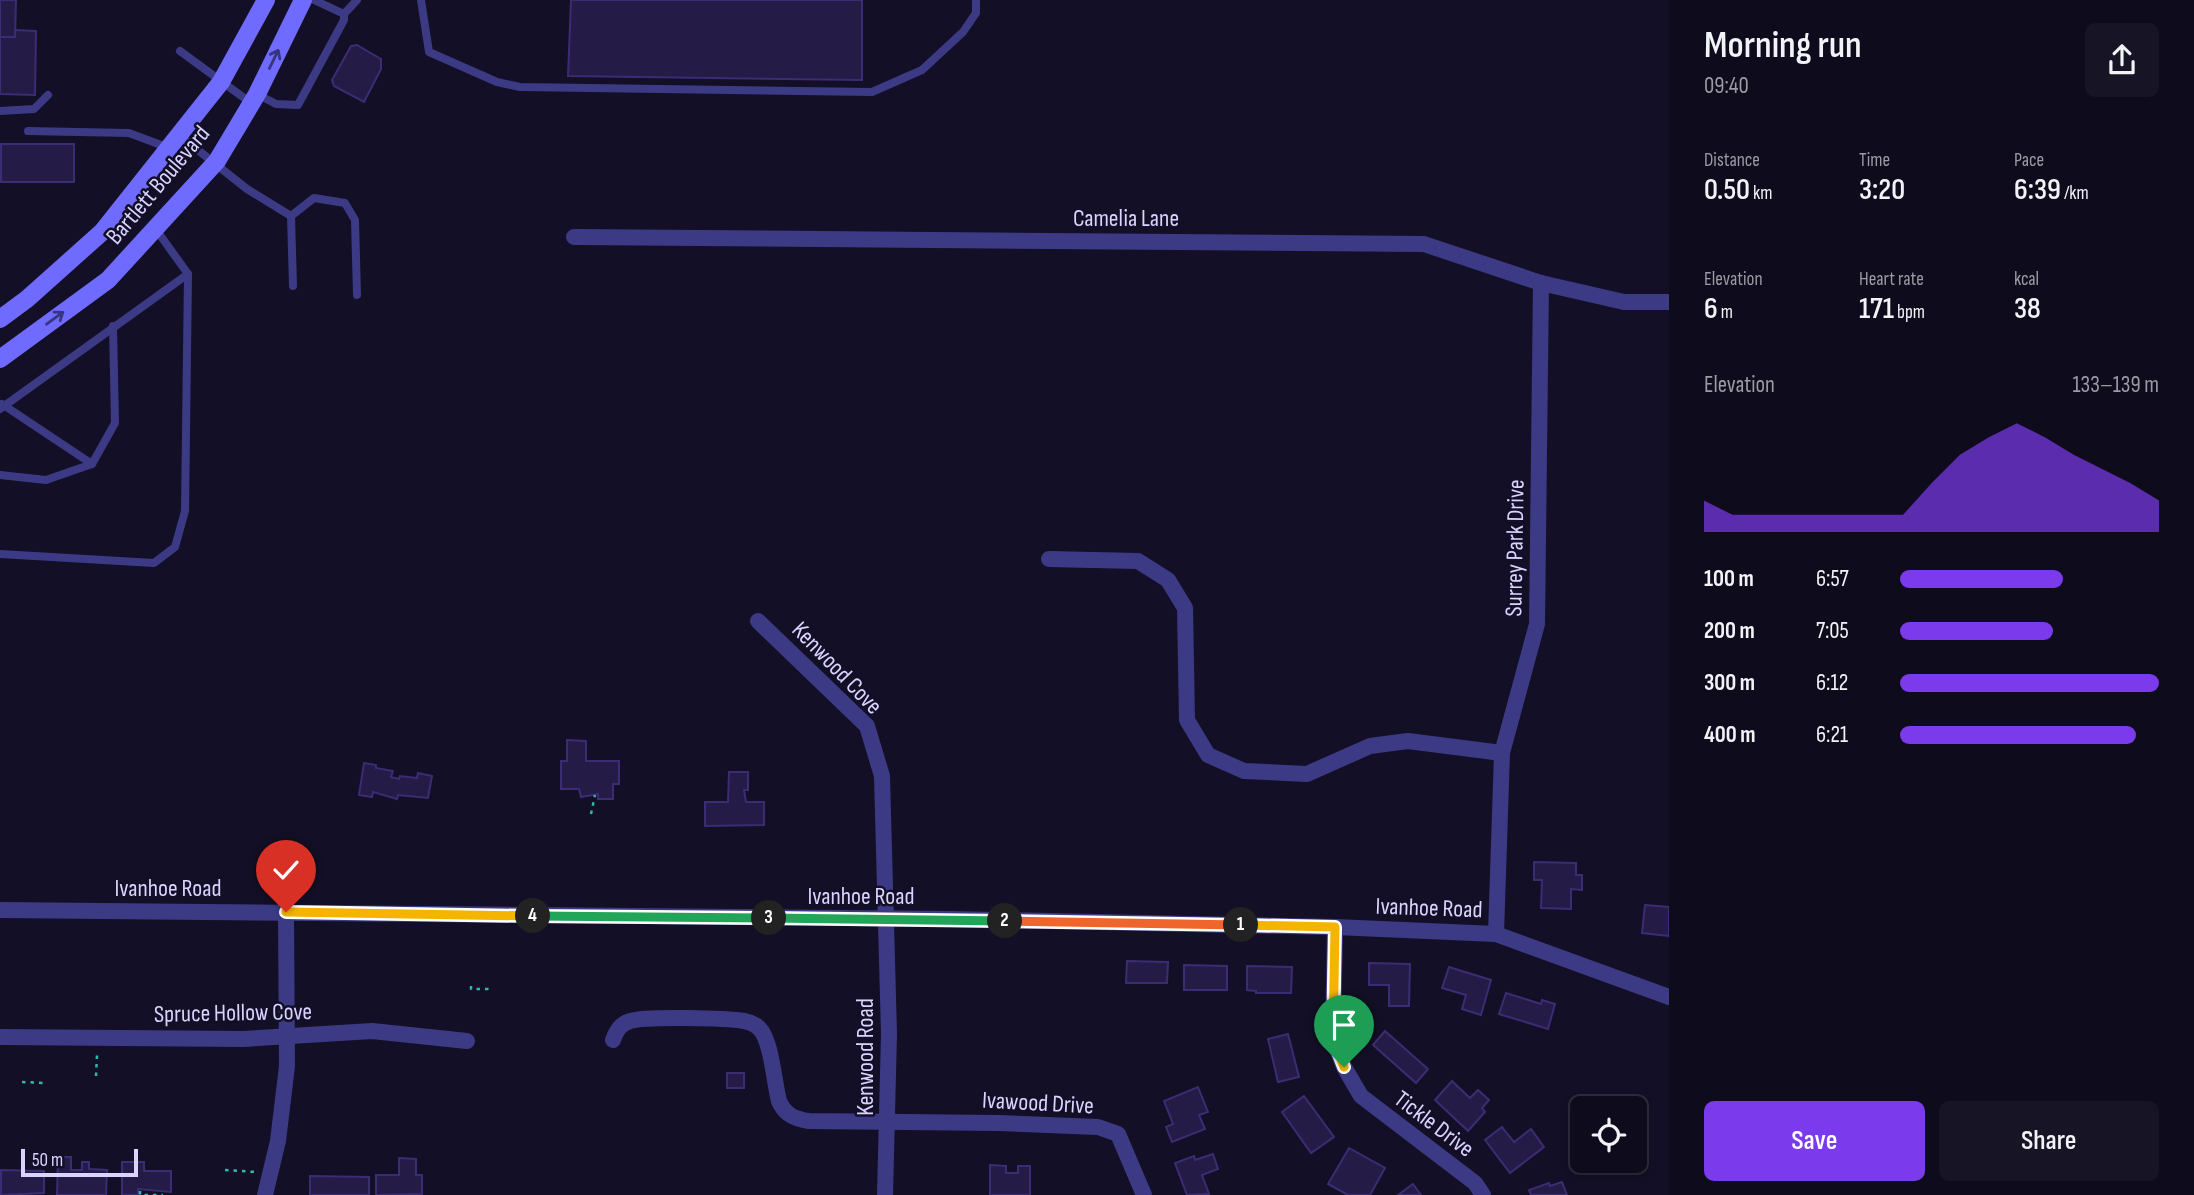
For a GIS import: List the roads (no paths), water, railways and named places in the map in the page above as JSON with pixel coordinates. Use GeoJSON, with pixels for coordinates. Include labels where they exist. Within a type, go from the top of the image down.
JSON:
{"type":"FeatureCollection","features":[{"type":"Feature","properties":{"kind":"main road","name":"Bartlett Boulevard"},"geometry":{"type":"LineString","coordinates":[[0,319],[27,299],[102,232],[221,82],[266,0]]}},
{"type":"Feature","properties":{"kind":"main road","name":"Bartlett Boulevard"},"geometry":{"type":"LineString","coordinates":[[0,359],[108,280],[215,163],[254,98],[303,0]]}},
{"type":"Feature","properties":{"kind":"street","name":"Camelia Lane"},"geometry":{"type":"LineString","coordinates":[[574,237],[1424,244],[1541,283],[1624,302],[1669,302]]}},
{"type":"Feature","properties":{"kind":"street","name":"Surrey Park Drive"},"geometry":{"type":"LineString","coordinates":[[1496,934],[1502,753],[1537,624],[1541,283]]}},
{"type":"Feature","properties":{"kind":"street"},"geometry":{"type":"LineString","coordinates":[[1049,559],[1138,561],[1168,580],[1185,608],[1187,720],[1208,755],[1244,771],[1307,774],[1370,746],[1408,741],[1502,753]]}},
{"type":"Feature","properties":{"kind":"street","name":"Kenwood Cove"},"geometry":{"type":"LineString","coordinates":[[758,621],[867,726],[882,776],[887,919]]}},
{"type":"Feature","properties":{"kind":"street","name":"Ivanhoe Road"},"geometry":{"type":"LineString","coordinates":[[0,910],[887,919],[1335,927],[1496,934],[1669,997]]}},
{"type":"Feature","properties":{"kind":"street"},"geometry":{"type":"LineString","coordinates":[[265,1195],[281,1122],[287,1066],[286,912]]}},
{"type":"Feature","properties":{"kind":"street","name":"Kenwood Road"},"geometry":{"type":"LineString","coordinates":[[886,1195],[889,1034],[887,919]]}},
{"type":"Feature","properties":{"kind":"street","name":"Tickle Drive"},"geometry":{"type":"LineString","coordinates":[[1335,927],[1333,1039],[1344,1067],[1361,1096],[1475,1183],[1483,1195]]}},
{"type":"Feature","properties":{"kind":"street","name":"Ivawood Drive"},"geometry":{"type":"LineString","coordinates":[[613,1040],[622,1024],[641,1019],[749,1022],[758,1028],[765,1038],[779,1101],[782,1108],[794,1118],[1098,1127],[1118,1134],[1144,1195]]}},
{"type":"Feature","properties":{"kind":"street","name":"Spruce Hollow Cove"},"geometry":{"type":"LineString","coordinates":[[0,1037],[243,1039],[372,1031],[467,1041]]}},
{"type":"Feature","properties":{"kind":"lane"},"geometry":{"type":"LineString","coordinates":[[314,0],[344,14]]}},
{"type":"Feature","properties":{"kind":"lane"},"geometry":{"type":"LineString","coordinates":[[180,51],[221,82],[254,98],[298,106],[344,20],[344,14],[357,0]]}},
{"type":"Feature","properties":{"kind":"lane"},"geometry":{"type":"LineString","coordinates":[[421,0],[429,52],[497,82],[520,87],[858,92],[872,92],[922,70],[963,32],[976,13],[976,0]]}},
{"type":"Feature","properties":{"kind":"lane"},"geometry":{"type":"LineString","coordinates":[[0,111],[34,109],[48,95]]}},
{"type":"Feature","properties":{"kind":"lane"},"geometry":{"type":"LineString","coordinates":[[28,131],[129,134],[174,142],[215,163],[247,189],[291,216]]}},
{"type":"Feature","properties":{"kind":"lane"},"geometry":{"type":"LineString","coordinates":[[291,216],[314,198],[345,203],[355,220],[357,295]]}},
{"type":"Feature","properties":{"kind":"lane"},"geometry":{"type":"LineString","coordinates":[[291,216],[293,286]]}},
{"type":"Feature","properties":{"kind":"lane"},"geometry":{"type":"LineString","coordinates":[[0,554],[154,563],[175,547],[185,511],[188,274],[155,228]]}},
{"type":"Feature","properties":{"kind":"lane"},"geometry":{"type":"LineString","coordinates":[[92,464],[1,405],[188,274]]}},
{"type":"Feature","properties":{"kind":"lane"},"geometry":{"type":"LineString","coordinates":[[0,475],[46,480],[92,464],[115,423],[113,326]]}}]}
